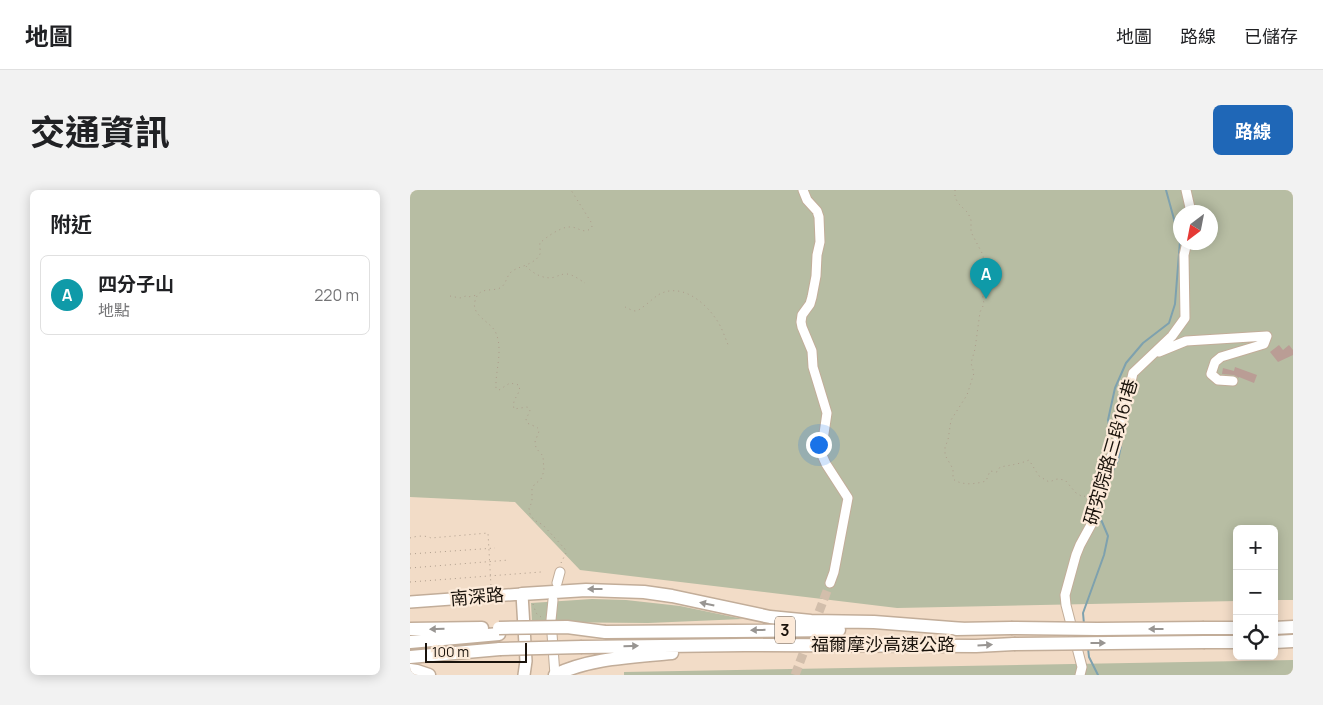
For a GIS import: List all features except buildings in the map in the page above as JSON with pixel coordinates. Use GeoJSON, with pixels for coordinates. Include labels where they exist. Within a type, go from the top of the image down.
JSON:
{"type":"FeatureCollection","features":[{"type":"Feature","properties":{"kind":"highway"},"geometry":{"type":"LineString","coordinates":[[522,594],[586,590],[644,592],[672,596],[770,617],[811,621],[874,622],[964,628]]}},
{"type":"Feature","properties":{"kind":"highway","name":"福爾摩沙高速公路"},"geometry":{"type":"LineString","coordinates":[[499,631],[567,627],[605,632],[964,628],[1233,628]]}},
{"type":"Feature","properties":{"kind":"highway"},"geometry":{"type":"LineString","coordinates":[[1278,628],[1293,627]]}},
{"type":"Feature","properties":{"kind":"highway"},"geometry":{"type":"LineString","coordinates":[[410,629],[499,631]]}},
{"type":"Feature","properties":{"kind":"highway"},"geometry":{"type":"LineString","coordinates":[[410,642],[499,631]]}},
{"type":"Feature","properties":{"kind":"highway"},"geometry":{"type":"LineString","coordinates":[[1278,642],[1293,641]]}},
{"type":"Feature","properties":{"kind":"highway","name":"福爾摩沙高速公路"},"geometry":{"type":"LineString","coordinates":[[410,657],[500,649],[582,647],[744,645],[976,646],[1233,642]]}},
{"type":"Feature","properties":{"kind":"highway"},"geometry":{"type":"LineString","coordinates":[[555,675],[569,668],[616,659],[744,645]]}},
{"type":"Feature","properties":{"kind":"highway"},"geometry":{"type":"LineString","coordinates":[[410,670],[417,670],[429,675]]}},
{"type":"Feature","properties":{"kind":"main road","name":"南深路"},"geometry":{"type":"LineString","coordinates":[[410,602],[522,594],[526,661],[524,675]]}},
{"type":"Feature","properties":{"kind":"lane"},"geometry":{"type":"LineString","coordinates":[[803,190],[807,200],[817,211],[819,217],[820,242],[812,297],[810,304],[802,315],[801,322],[812,351],[813,367],[827,412],[822,455],[848,498],[834,572],[830,583]]}},
{"type":"Feature","properties":{"kind":"lane"},"geometry":{"type":"LineString","coordinates":[[1186,190],[1189,205]]}},
{"type":"Feature","properties":{"kind":"lane","name":"研究院路三段161巷"},"geometry":{"type":"LineString","coordinates":[[1080,675],[1082,667],[1066,606],[1065,595],[1076,555],[1092,523],[1092,502],[1118,442],[1133,373],[1172,336],[1185,318],[1185,250]]}},
{"type":"Feature","properties":{"kind":"lane"},"geometry":{"type":"LineString","coordinates":[[1152,355],[1186,341],[1267,336],[1264,344],[1221,357],[1215,362],[1211,374],[1218,380],[1233,381]]}},
{"type":"Feature","properties":{"kind":"lane"},"geometry":{"type":"LineString","coordinates":[[557,582],[560,572]]}},
{"type":"Feature","properties":{"kind":"lane"},"geometry":{"type":"LineString","coordinates":[[553,600],[551,620],[555,675]]}},
{"type":"Feature","properties":{"kind":"path"},"geometry":{"type":"LineString","coordinates":[[560,572],[561,563],[566,553],[565,549],[543,525],[534,520],[529,508],[532,502],[532,489],[541,479],[544,471],[543,456],[536,448],[535,442],[540,432],[539,428],[527,423],[526,419],[530,408],[514,408],[513,404],[520,388],[519,384],[510,383],[499,390],[496,388],[499,356],[498,337],[477,312],[474,304],[481,291],[502,287],[510,273],[515,269],[526,266],[539,255],[540,242],[546,238],[568,226],[586,231],[590,230],[592,227],[591,222],[571,190]]}},
{"type":"Feature","properties":{"kind":"path"},"geometry":{"type":"LineString","coordinates":[[955,190],[955,197],[958,203],[968,213],[972,232],[983,255],[982,292],[984,304],[980,312],[975,348],[970,363],[974,373],[966,395],[951,420],[945,447],[945,455],[953,469],[953,479],[958,483],[977,483],[986,480],[990,470],[997,472],[1000,467],[1020,464],[1029,460],[1039,476],[1049,482],[1056,479],[1065,480],[1076,493],[1083,497],[1091,492],[1096,492]]}},
{"type":"Feature","properties":{"kind":"path"},"geometry":{"type":"LineString","coordinates":[[526,266],[531,272],[544,277],[550,278],[567,274],[585,283]]}},
{"type":"Feature","properties":{"kind":"path"},"geometry":{"type":"LineString","coordinates":[[625,307],[635,311],[659,294],[676,290],[685,293],[706,306],[717,320],[729,348]]}},
{"type":"Feature","properties":{"kind":"path"},"geometry":{"type":"LineString","coordinates":[[450,296],[460,298],[478,295]]}},
{"type":"Feature","properties":{"kind":"path"},"geometry":{"type":"LineString","coordinates":[[410,538],[488,533],[492,596]]}},
{"type":"Feature","properties":{"kind":"path"},"geometry":{"type":"LineString","coordinates":[[410,554],[495,548]]}},
{"type":"Feature","properties":{"kind":"path"},"geometry":{"type":"LineString","coordinates":[[410,568],[509,560]]}},
{"type":"Feature","properties":{"kind":"path"},"geometry":{"type":"LineString","coordinates":[[410,582],[541,572]]}},
{"type":"Feature","properties":{"kind":"path"},"geometry":{"type":"LineString","coordinates":[[522,594],[531,600],[536,613],[551,620]]}},
{"type":"Feature","properties":{"kind":"green space"},"geometry":{"type":"Polygon","coordinates":[[[410,190],[1293,190],[1293,600],[1278,600],[1278,525],[1233,525],[1233,601],[897,608],[580,570],[515,502],[410,497],[410,190]]]}},
{"type":"Feature","properties":{"kind":"green space"},"geometry":{"type":"Polygon","coordinates":[[[592,599],[626,600],[680,606],[743,619],[648,623],[532,622],[531,603],[592,599]]]}},
{"type":"Feature","properties":{"kind":"green space"},"geometry":{"type":"Polygon","coordinates":[[[1293,660],[1293,675],[624,675],[624,672],[1293,660]]]}},
{"type":"Feature","properties":{"kind":"waterway"},"geometry":{"type":"LineString","coordinates":[[1114,436],[1111,433],[1108,420],[1115,388],[1126,363],[1143,343],[1169,323],[1175,304],[1180,241],[1166,190]]}},
{"type":"Feature","properties":{"kind":"waterway"},"geometry":{"type":"LineString","coordinates":[[1084,624],[1083,613],[1104,555],[1108,536],[1097,510],[1102,493],[1118,460],[1121,446]]}},
{"type":"Feature","properties":{"kind":"waterway"},"geometry":{"type":"LineString","coordinates":[[1088,648],[1089,657],[1098,675]]}},
{"type":"Feature","properties":{"kind":"tunnel"},"geometry":{"type":"LineString","coordinates":[[795,675],[830,583]]}},
{"type":"Feature","properties":{"kind":"place","name":"四分子山"},"geometry":{"type":"Point","coordinates":[986,299]}}]}
